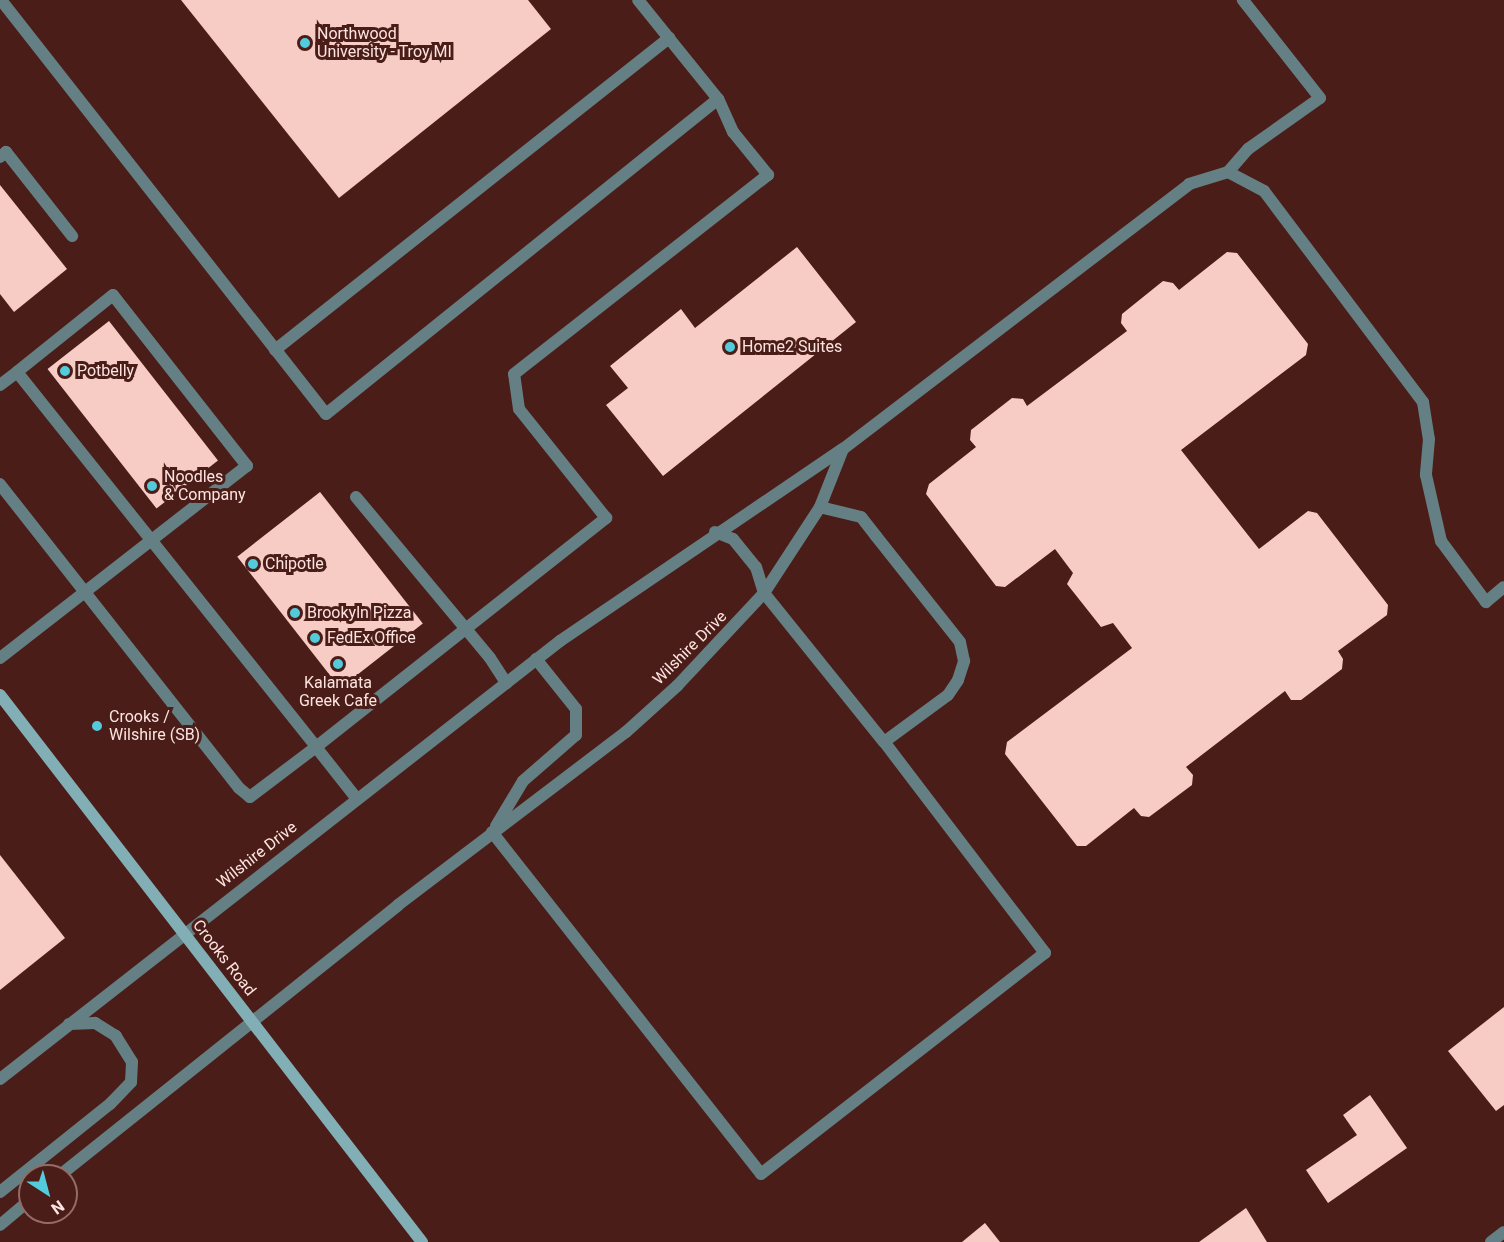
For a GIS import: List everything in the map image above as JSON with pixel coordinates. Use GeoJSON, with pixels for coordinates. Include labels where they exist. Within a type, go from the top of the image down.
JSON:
{"type":"FeatureCollection","features":[{"type":"Feature","properties":{"kind":"main road","name":"Crooks Road"},"geometry":{"type":"LineString","coordinates":[[0,695],[422,1242]]}},
{"type":"Feature","properties":{"kind":"street"},"geometry":{"type":"LineString","coordinates":[[1,0],[326,414],[718,99]]}},
{"type":"Feature","properties":{"kind":"street"},"geometry":{"type":"LineString","coordinates":[[0,484],[239,788],[250,797],[316,747],[606,518],[519,409],[514,374],[768,175],[732,132],[718,99],[638,0]]}},
{"type":"Feature","properties":{"kind":"street"},"geometry":{"type":"LineString","coordinates":[[843,449],[1189,184],[1228,172],[1248,148],[1320,98],[1243,0]]}},
{"type":"Feature","properties":{"kind":"street"},"geometry":{"type":"LineString","coordinates":[[275,350],[669,38]]}},
{"type":"Feature","properties":{"kind":"street"},"geometry":{"type":"LineString","coordinates":[[2,151],[72,236]]}},
{"type":"Feature","properties":{"kind":"street"},"geometry":{"type":"LineString","coordinates":[[1228,172],[1264,190],[1423,402],[1430,439],[1426,475],[1441,541],[1486,602],[1504,587]]}},
{"type":"Feature","properties":{"kind":"street"},"geometry":{"type":"LineString","coordinates":[[0,385],[113,295],[247,466],[0,658]]}},
{"type":"Feature","properties":{"kind":"street"},"geometry":{"type":"LineString","coordinates":[[17,372],[357,799]]}},
{"type":"Feature","properties":{"kind":"street","name":"Wilshire Drive"},"geometry":{"type":"LineString","coordinates":[[74,1164],[492,832],[626,732],[677,686],[764,593],[820,507],[843,449]]}},
{"type":"Feature","properties":{"kind":"street","name":"Wilshire Drive"},"geometry":{"type":"LineString","coordinates":[[0,1079],[183,933],[536,659],[715,532],[843,449]]}},
{"type":"Feature","properties":{"kind":"street"},"geometry":{"type":"LineString","coordinates":[[356,497],[465,629],[506,683]]}},
{"type":"Feature","properties":{"kind":"street"},"geometry":{"type":"LineString","coordinates":[[820,507],[861,517],[960,642],[964,662],[948,695],[884,742]]}},
{"type":"Feature","properties":{"kind":"street"},"geometry":{"type":"LineString","coordinates":[[492,832],[761,1174],[1045,953],[884,742],[764,593],[749,559],[734,539],[715,532]]}},
{"type":"Feature","properties":{"kind":"street","name":"Wilshire Drive"},"geometry":{"type":"LineString","coordinates":[[492,832],[523,781],[576,735],[576,709],[536,659]]}},
{"type":"Feature","properties":{"kind":"street"},"geometry":{"type":"LineString","coordinates":[[0,1192],[110,1104],[131,1082],[132,1062],[116,1036],[95,1023],[67,1024]]}},
{"type":"Feature","properties":{"kind":"street"},"geometry":{"type":"LineString","coordinates":[[0,1225],[18,1210]]}},
{"type":"Feature","properties":{"kind":"street"},"geometry":{"type":"LineString","coordinates":[[1491,1242],[1504,1232]]}},
{"type":"Feature","properties":{"kind":"building"},"geometry":{"type":"Polygon","coordinates":[[[181,0],[528,0],[551,29],[339,198],[181,0]]]}},
{"type":"Feature","properties":{"kind":"building"},"geometry":{"type":"Polygon","coordinates":[[[0,185],[67,269],[14,312],[0,294],[0,185]]]}},
{"type":"Feature","properties":{"kind":"building","name":"Home2 Suites"},"geometry":{"type":"Polygon","coordinates":[[[797,247],[856,322],[663,476],[606,405],[628,388],[610,366],[681,309],[695,328],[797,247]]]}},
{"type":"Feature","properties":{"kind":"building"},"geometry":{"type":"Polygon","coordinates":[[[1227,252],[1237,253],[1308,344],[1306,355],[1181,450],[1259,549],[1308,511],[1317,513],[1388,605],[1387,615],[1338,651],[1343,659],[1342,669],[1301,700],[1291,700],[1285,691],[1186,767],[1193,775],[1192,785],[1149,817],[1141,816],[1134,808],[1086,846],[1077,846],[1005,754],[1007,742],[1132,648],[1113,623],[1101,627],[1067,584],[1073,573],[1055,549],[1005,587],[996,586],[926,494],[929,484],[976,447],[970,440],[971,430],[1012,398],[1023,399],[1027,406],[1127,331],[1121,323],[1122,314],[1163,281],[1173,283],[1179,290],[1227,252]]]}},
{"type":"Feature","properties":{"kind":"building"},"geometry":{"type":"Polygon","coordinates":[[[109,321],[218,460],[157,508],[48,369],[109,321]]]}},
{"type":"Feature","properties":{"kind":"building"},"geometry":{"type":"Polygon","coordinates":[[[320,492],[423,624],[340,688],[237,557],[320,492]]]}},
{"type":"Feature","properties":{"kind":"building"},"geometry":{"type":"Polygon","coordinates":[[[0,855],[65,938],[0,990],[0,855]]]}},
{"type":"Feature","properties":{"kind":"building"},"geometry":{"type":"Polygon","coordinates":[[[1504,1007],[1504,1105],[1496,1111],[1448,1051],[1504,1007]]]}},
{"type":"Feature","properties":{"kind":"building"},"geometry":{"type":"Polygon","coordinates":[[[1370,1095],[1407,1148],[1328,1203],[1306,1170],[1357,1135],[1343,1115],[1370,1095]]]}},
{"type":"Feature","properties":{"kind":"building"},"geometry":{"type":"Polygon","coordinates":[[[1246,1208],[1267,1242],[1199,1242],[1246,1208]]]}},
{"type":"Feature","properties":{"kind":"building"},"geometry":{"type":"Polygon","coordinates":[[[985,1223],[1000,1242],[962,1242],[985,1223]]]}},
{"type":"Feature","properties":{"kind":"place","name":"Northwood University - Troy MI"},"geometry":{"type":"Point","coordinates":[305,43]}},
{"type":"Feature","properties":{"kind":"place","name":"Home2 Suites"},"geometry":{"type":"Point","coordinates":[730,347]}},
{"type":"Feature","properties":{"kind":"place","name":"Potbelly"},"geometry":{"type":"Point","coordinates":[65,371]}},
{"type":"Feature","properties":{"kind":"place","name":"Noodles & Company"},"geometry":{"type":"Point","coordinates":[152,486]}},
{"type":"Feature","properties":{"kind":"place","name":"Chipotle"},"geometry":{"type":"Point","coordinates":[253,564]}},
{"type":"Feature","properties":{"kind":"place","name":"Brookyln Pizza"},"geometry":{"type":"Point","coordinates":[295,613]}},
{"type":"Feature","properties":{"kind":"place","name":"FedEx Office"},"geometry":{"type":"Point","coordinates":[315,638]}},
{"type":"Feature","properties":{"kind":"place","name":"Kalamata Greek Cafe"},"geometry":{"type":"Point","coordinates":[338,664]}},
{"type":"Feature","properties":{"kind":"place","name":"Crooks / Wilshire (SB)"},"geometry":{"type":"Point","coordinates":[97,726]}}]}
